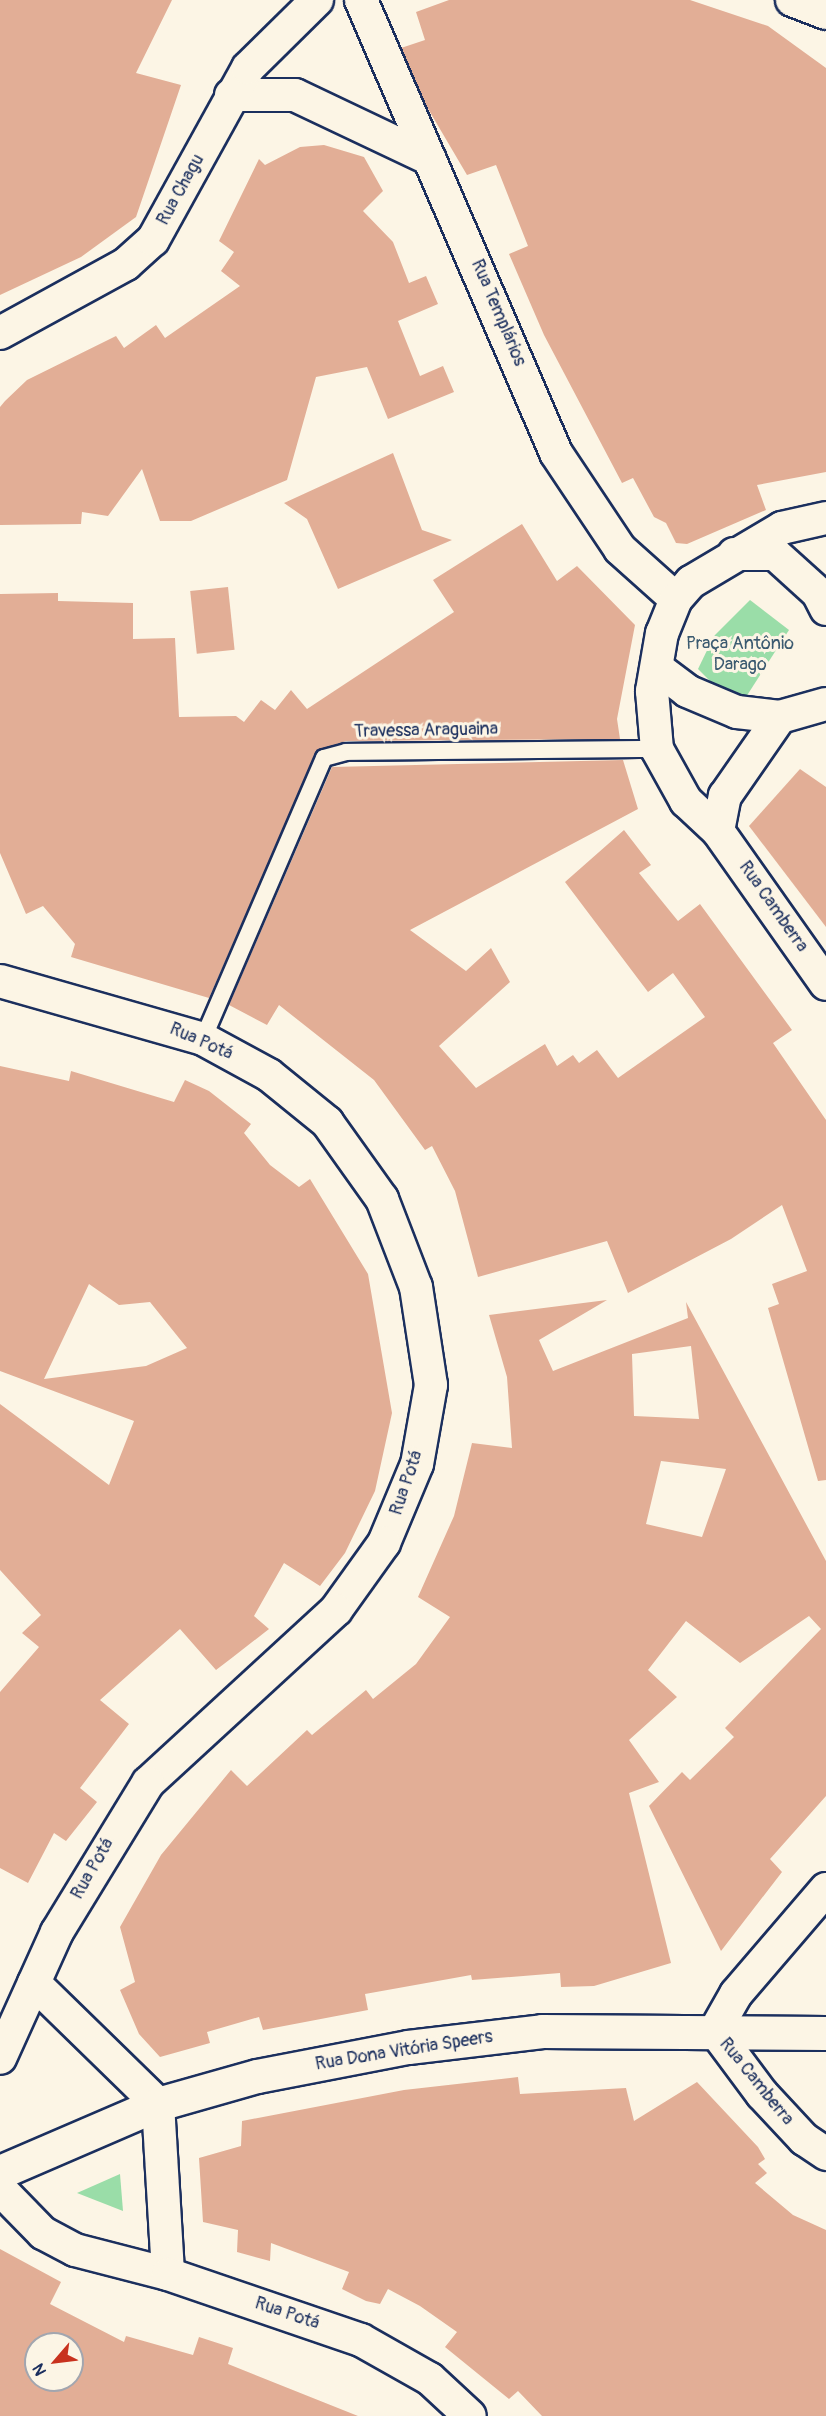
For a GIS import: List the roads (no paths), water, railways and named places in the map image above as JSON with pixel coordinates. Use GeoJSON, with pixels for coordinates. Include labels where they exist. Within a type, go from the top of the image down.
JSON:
{"type":"FeatureCollection","features":[{"type":"Feature","properties":{"kind":"street","name":"Rua Chagu"},"geometry":{"type":"LineString","coordinates":[[0,333],[126,264],[153,240],[231,95],[289,22],[317,0]]}},
{"type":"Feature","properties":{"kind":"street","name":"Rua Templários"},"geometry":{"type":"LineString","coordinates":[[361,0],[556,453],[620,549],[676,599]]}},
{"type":"Feature","properties":{"kind":"street"},"geometry":{"type":"LineString","coordinates":[[792,0],[826,13]]}},
{"type":"Feature","properties":{"kind":"street"},"geometry":{"type":"LineString","coordinates":[[231,95],[295,95],[430,159]]}},
{"type":"Feature","properties":{"kind":"street","name":"Rua Camberra"},"geometry":{"type":"LineString","coordinates":[[826,518],[782,528],[734,554],[676,599],[662,633],[652,690],[657,749],[686,801],[718,831],[826,984]]}},
{"type":"Feature","properties":{"kind":"street"},"geometry":{"type":"LineString","coordinates":[[734,554],[775,554],[818,594],[826,609]]}},
{"type":"Feature","properties":{"kind":"street"},"geometry":{"type":"LineString","coordinates":[[657,668],[687,691],[737,712],[780,717],[826,706]]}},
{"type":"Feature","properties":{"kind":"street"},"geometry":{"type":"LineString","coordinates":[[718,831],[725,796],[780,717]]}},
{"type":"Feature","properties":{"kind":"street","name":"Rua Potá"},"geometry":{"type":"LineString","coordinates":[[0,981],[203,1039],[269,1075],[327,1122],[382,1199],[416,1287],[430,1385],[417,1464],[384,1544],[336,1610],[148,1783],[80,1893],[34,1983],[0,2058]]}},
{"type":"Feature","properties":{"kind":"street","name":"Rua Camberra"},"geometry":{"type":"LineString","coordinates":[[826,1889],[736,1994],[715,2031],[762,2094],[804,2139],[826,2154]]}},
{"type":"Feature","properties":{"kind":"street"},"geometry":{"type":"LineString","coordinates":[[34,1983],[158,2104],[168,2274]]}},
{"type":"Feature","properties":{"kind":"street","name":"Rua Dona Vitória Speers"},"geometry":{"type":"LineString","coordinates":[[0,2172],[158,2104],[257,2076],[408,2047],[542,2031],[826,2033]]}},
{"type":"Feature","properties":{"kind":"street","name":"Rua Potá"},"geometry":{"type":"LineString","coordinates":[[0,2189],[43,2233],[75,2250],[168,2274],[361,2340],[430,2379],[470,2416]]}},
{"type":"Feature","properties":{"kind":"lane","name":"Travessa Araguaina"},"geometry":{"type":"LineString","coordinates":[[203,1039],[324,759],[346,752],[657,749]]}},
{"type":"Feature","properties":{"kind":"park label","name":"Praça Antônio Darago"},"geometry":{"type":"Point","coordinates":[740,655]}}]}
